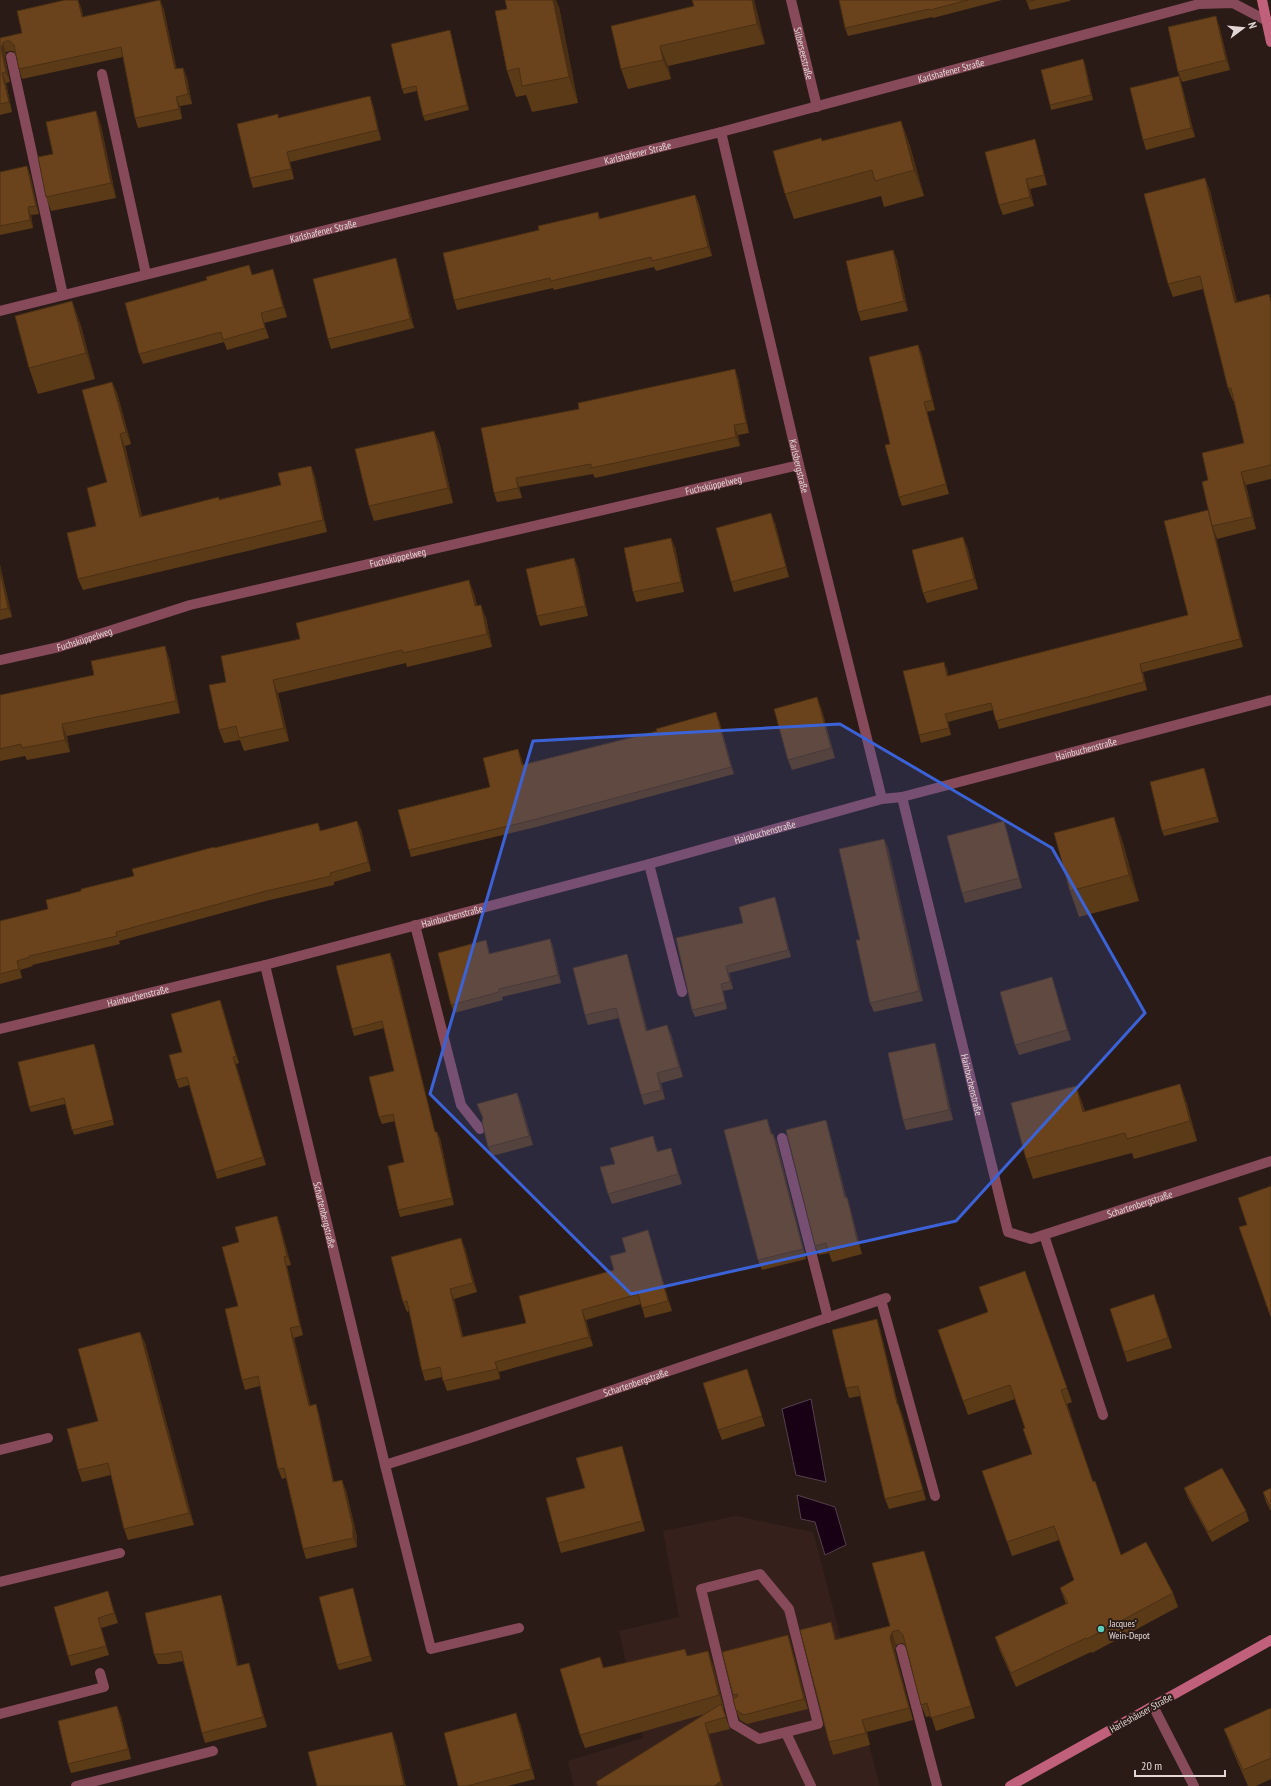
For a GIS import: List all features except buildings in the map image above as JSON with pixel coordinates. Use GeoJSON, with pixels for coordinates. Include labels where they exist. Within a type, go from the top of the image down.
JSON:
{"type":"FeatureCollection","features":[{"type":"Feature","properties":{"kind":"main road"},"geometry":{"type":"LineString","coordinates":[[1262,0],[1269,22],[1271,42]]}},
{"type":"Feature","properties":{"kind":"main road","name":"Harleshäuser Straße"},"geometry":{"type":"LineString","coordinates":[[1010,1786],[1271,1640]]}},
{"type":"Feature","properties":{"kind":"street","name":"Silberseestraße"},"geometry":{"type":"LineString","coordinates":[[791,0],[817,107]]}},
{"type":"Feature","properties":{"kind":"street","name":"Karlshafener Straße"},"geometry":{"type":"LineString","coordinates":[[0,311],[721,132],[1199,4],[1233,3],[1269,22]]}},
{"type":"Feature","properties":{"kind":"street"},"geometry":{"type":"LineString","coordinates":[[11,57],[63,295]]}},
{"type":"Feature","properties":{"kind":"street"},"geometry":{"type":"LineString","coordinates":[[102,74],[146,274]]}},
{"type":"Feature","properties":{"kind":"street","name":"Karlsbergstraße"},"geometry":{"type":"LineString","coordinates":[[721,132],[799,465],[882,799]]}},
{"type":"Feature","properties":{"kind":"street","name":"Fuchsküppelweg"},"geometry":{"type":"LineString","coordinates":[[0,660],[59,647],[190,605],[799,465]]}},
{"type":"Feature","properties":{"kind":"street","name":"Hainbuchenstraße"},"geometry":{"type":"LineString","coordinates":[[0,1029],[265,965],[649,864],[882,799],[902,797],[1271,700]]}},
{"type":"Feature","properties":{"kind":"street","name":"Hainbuchenstraße"},"geometry":{"type":"LineString","coordinates":[[902,797],[1008,1232]]}},
{"type":"Feature","properties":{"kind":"street"},"geometry":{"type":"LineString","coordinates":[[649,864],[682,992]]}},
{"type":"Feature","properties":{"kind":"street"},"geometry":{"type":"LineString","coordinates":[[414,925],[461,1106],[480,1129]]}},
{"type":"Feature","properties":{"kind":"street","name":"Schartenbergstraße"},"geometry":{"type":"LineString","coordinates":[[265,965],[385,1465],[431,1649],[519,1628]]}},
{"type":"Feature","properties":{"kind":"street"},"geometry":{"type":"LineString","coordinates":[[782,1138],[828,1318]]}},
{"type":"Feature","properties":{"kind":"street","name":"Schartenbergstraße"},"geometry":{"type":"LineString","coordinates":[[1008,1232],[1031,1239],[1271,1161]]}},
{"type":"Feature","properties":{"kind":"street"},"geometry":{"type":"LineString","coordinates":[[1044,1235],[1103,1415]]}},
{"type":"Feature","properties":{"kind":"street","name":"Schartenbergstraße"},"geometry":{"type":"LineString","coordinates":[[385,1465],[480,1435],[884,1299],[935,1496]]}},
{"type":"Feature","properties":{"kind":"street"},"geometry":{"type":"LineString","coordinates":[[0,1450],[48,1438]]}},
{"type":"Feature","properties":{"kind":"street"},"geometry":{"type":"LineString","coordinates":[[0,1582],[120,1553]]}},
{"type":"Feature","properties":{"kind":"street"},"geometry":{"type":"LineString","coordinates":[[760,1574],[789,1609],[818,1724],[786,1733],[759,1739],[734,1724],[701,1589],[760,1574]]}},
{"type":"Feature","properties":{"kind":"street"},"geometry":{"type":"LineString","coordinates":[[901,1649],[937,1786]]}},
{"type":"Feature","properties":{"kind":"street"},"geometry":{"type":"LineString","coordinates":[[0,1714],[104,1687],[100,1673]]}},
{"type":"Feature","properties":{"kind":"street"},"geometry":{"type":"LineString","coordinates":[[1153,1706],[1194,1786]]}},
{"type":"Feature","properties":{"kind":"street"},"geometry":{"type":"LineString","coordinates":[[786,1733],[811,1786]]}},
{"type":"Feature","properties":{"kind":"street"},"geometry":{"type":"LineString","coordinates":[[76,1786],[213,1752]]}},
{"type":"Feature","properties":{"kind":"highlighted area"},"geometry":{"type":"Polygon","coordinates":[[[840,724],[1052,848],[1145,1013],[956,1221],[631,1294],[430,1094],[533,741],[840,724]]]}},
{"type":"Feature","properties":{"kind":"shaded area"},"geometry":{"type":"Polygon","coordinates":[[[811,1399],[826,1482],[796,1475],[782,1409],[811,1399]]]}},
{"type":"Feature","properties":{"kind":"shaded area"},"geometry":{"type":"Polygon","coordinates":[[[797,1495],[835,1507],[846,1545],[825,1555],[815,1522],[801,1519],[797,1495]]]}},
{"type":"Feature","properties":{"kind":"shaded area"},"geometry":{"type":"Polygon","coordinates":[[[736,1516],[813,1532],[880,1786],[574,1786],[568,1761],[643,1738],[619,1631],[679,1617],[663,1531],[736,1516]]]}},
{"type":"Feature","properties":{"kind":"place","name":"Jacques’ Wein-Depot"},"geometry":{"type":"Point","coordinates":[1101,1629]}}]}
